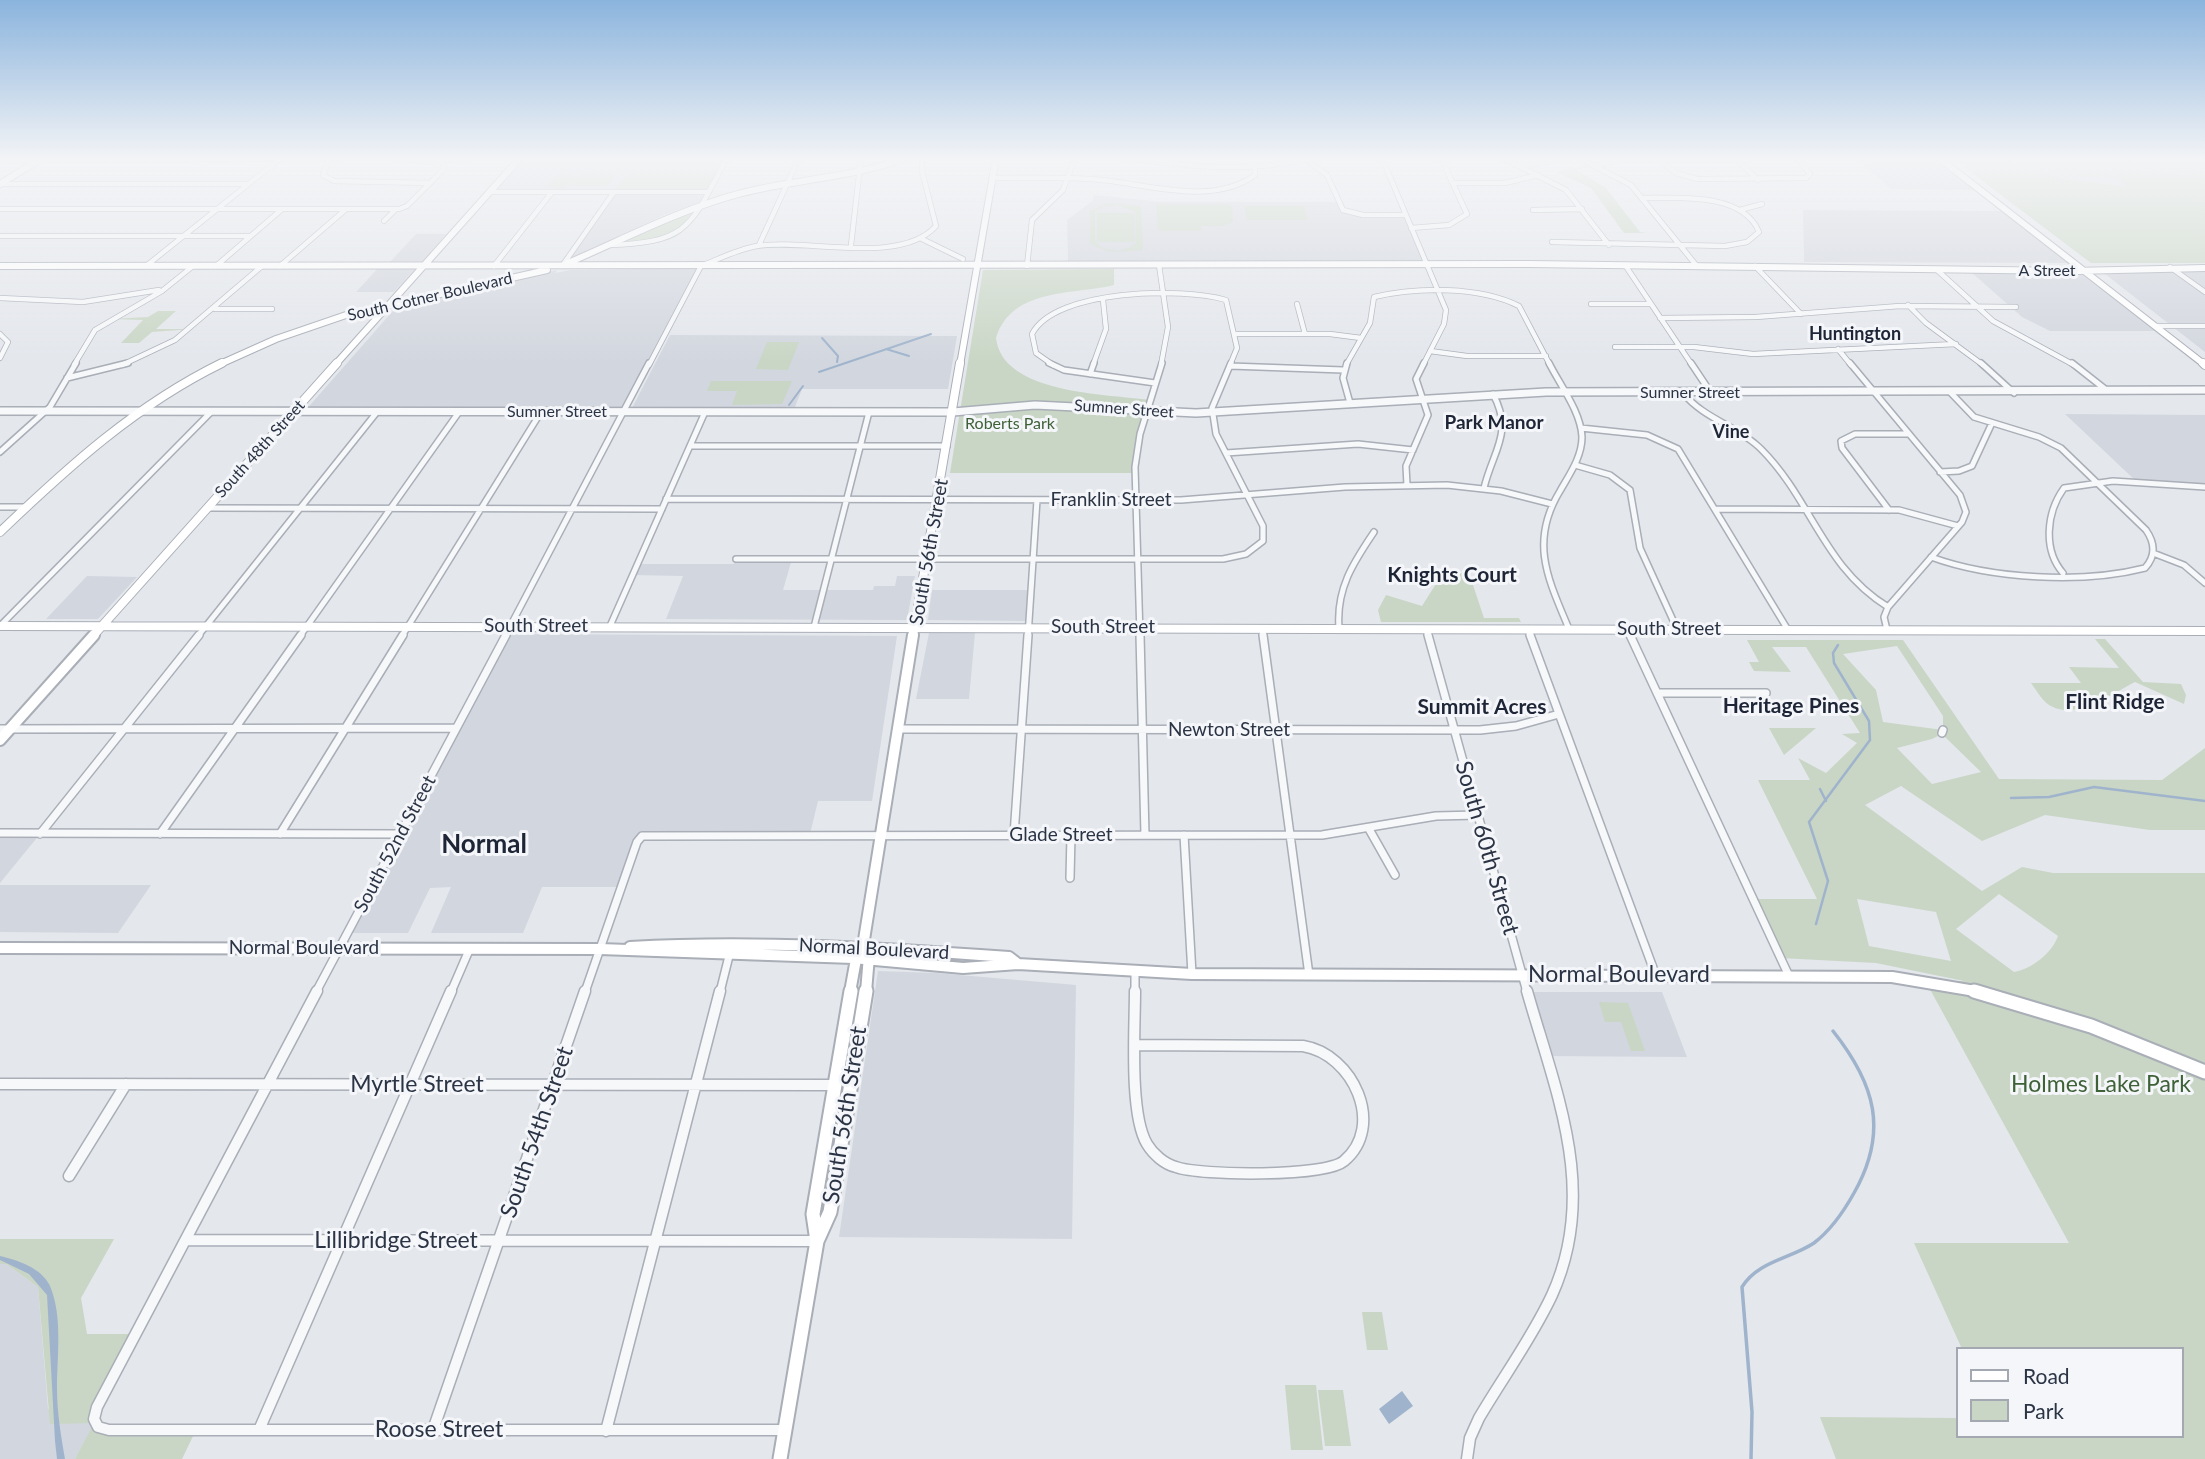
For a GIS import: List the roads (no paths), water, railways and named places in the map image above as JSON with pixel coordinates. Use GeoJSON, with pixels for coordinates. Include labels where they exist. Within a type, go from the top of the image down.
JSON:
{"type":"FeatureCollection","features":[{"type":"Feature","properties":{"kind":"main road","name":"South 48th Street"},"geometry":{"type":"LineString","coordinates":[[0,740],[5,729],[102,626],[460,226]]}},
{"type":"Feature","properties":{"kind":"main road","name":"South Cotner Boulevard"},"geometry":{"type":"LineString","coordinates":[[0,532],[94,445],[138,411],[181,384],[244,353],[321,323],[392,302],[562,266],[652,226]]}},
{"type":"Feature","properties":{"kind":"main road","name":"South 56th Street"},"geometry":{"type":"LineString","coordinates":[[817,1241],[813,1214],[856,959],[863,946],[897,729],[984,226]]}},
{"type":"Feature","properties":{"kind":"main road"},"geometry":{"type":"LineString","coordinates":[[2030,226],[2205,358]]}},
{"type":"Feature","properties":{"kind":"main road"},"geometry":{"type":"LineString","coordinates":[[2032,226],[2205,365]]}},
{"type":"Feature","properties":{"kind":"main road","name":"A Street"},"geometry":{"type":"LineString","coordinates":[[0,266],[1426,264],[2087,269]]}},
{"type":"Feature","properties":{"kind":"main road","name":"A Street"},"geometry":{"type":"LineString","coordinates":[[1889,267],[2171,268]]}},
{"type":"Feature","properties":{"kind":"main road","name":"South Street"},"geometry":{"type":"LineString","coordinates":[[0,626],[2205,631]]}},
{"type":"Feature","properties":{"kind":"main road","name":"Normal Boulevard"},"geometry":{"type":"LineString","coordinates":[[2,950],[600,949],[739,944],[863,946],[1009,957],[1018,964]]}},
{"type":"Feature","properties":{"kind":"main road"},"geometry":{"type":"LineString","coordinates":[[863,946],[871,960]]}},
{"type":"Feature","properties":{"kind":"main road","name":"Normal Boulevard"},"geometry":{"type":"LineString","coordinates":[[600,949],[856,959],[995,968],[1018,964],[1192,974],[1880,976],[1956,988],[2068,1018],[2205,1072]]}},
{"type":"Feature","properties":{"kind":"main road","name":"South 56th Street"},"geometry":{"type":"LineString","coordinates":[[780,1459],[817,1241],[830,1212],[871,960]]}},
{"type":"Feature","properties":{"kind":"street"},"geometry":{"type":"LineString","coordinates":[[146,266],[195,226]]}},
{"type":"Feature","properties":{"kind":"street"},"geometry":{"type":"LineString","coordinates":[[216,266],[261,226]]}},
{"type":"Feature","properties":{"kind":"street"},"geometry":{"type":"LineString","coordinates":[[280,266],[326,226]]}},
{"type":"Feature","properties":{"kind":"street"},"geometry":{"type":"LineString","coordinates":[[494,266],[525,226]]}},
{"type":"Feature","properties":{"kind":"street"},"geometry":{"type":"LineString","coordinates":[[562,266],[590,226]]}},
{"type":"Feature","properties":{"kind":"street"},"geometry":{"type":"LineString","coordinates":[[609,245],[648,245],[674,239],[688,226]]}},
{"type":"Feature","properties":{"kind":"street"},"geometry":{"type":"LineString","coordinates":[[759,245],[768,226]]}},
{"type":"Feature","properties":{"kind":"street"},"geometry":{"type":"LineString","coordinates":[[851,245],[853,226]]}},
{"type":"Feature","properties":{"kind":"street"},"geometry":{"type":"LineString","coordinates":[[701,266],[759,245],[900,245],[932,234],[936,226]]}},
{"type":"Feature","properties":{"kind":"street"},"geometry":{"type":"LineString","coordinates":[[1027,266],[1031,226]]}},
{"type":"Feature","properties":{"kind":"street"},"geometry":{"type":"LineString","coordinates":[[1407,485],[1404,471],[1427,421],[1427,410],[1416,379],[1446,317],[1411,228],[1444,226]]}},
{"type":"Feature","properties":{"kind":"street"},"geometry":{"type":"LineString","coordinates":[[1595,226],[1609,245]]}},
{"type":"Feature","properties":{"kind":"street"},"geometry":{"type":"LineString","coordinates":[[1666,226],[1700,265]]}},
{"type":"Feature","properties":{"kind":"street"},"geometry":{"type":"LineString","coordinates":[[1552,242],[1729,246],[1754,238],[1759,232],[1758,226]]}},
{"type":"Feature","properties":{"kind":"street"},"geometry":{"type":"LineString","coordinates":[[0,236],[250,236]]}},
{"type":"Feature","properties":{"kind":"street"},"geometry":{"type":"LineString","coordinates":[[922,239],[963,260]]}},
{"type":"Feature","properties":{"kind":"street"},"geometry":{"type":"LineString","coordinates":[[1145,835],[1135,456],[1167,338],[1159,265]]}},
{"type":"Feature","properties":{"kind":"street"},"geometry":{"type":"LineString","coordinates":[[1625,265],[1711,393]]}},
{"type":"Feature","properties":{"kind":"street"},"geometry":{"type":"LineString","coordinates":[[0,452],[47,411],[95,330],[171,285],[193,266]]}},
{"type":"Feature","properties":{"kind":"street"},"geometry":{"type":"LineString","coordinates":[[67,378],[110,370],[153,355],[183,338],[262,266]]}},
{"type":"Feature","properties":{"kind":"street","name":"South 52nd Street"},"geometry":{"type":"LineString","coordinates":[[95,1423],[97,1407],[508,626],[701,266]]}},
{"type":"Feature","properties":{"kind":"street"},"geometry":{"type":"LineString","coordinates":[[1755,266],[1801,314]]}},
{"type":"Feature","properties":{"kind":"street"},"geometry":{"type":"LineString","coordinates":[[2171,268],[2205,292]]}},
{"type":"Feature","properties":{"kind":"street"},"geometry":{"type":"LineString","coordinates":[[1936,269],[2002,327],[2075,364],[2105,389]]}},
{"type":"Feature","properties":{"kind":"street"},"geometry":{"type":"LineString","coordinates":[[0,298],[71,302],[127,297],[171,285]]}},
{"type":"Feature","properties":{"kind":"street"},"geometry":{"type":"LineString","coordinates":[[1350,403],[1343,385],[1343,370],[1371,320],[1371,302],[1374,297],[1390,294],[1490,294],[1512,300],[1521,308],[1581,428],[1583,444],[1575,465],[1552,504],[1544,524],[1543,554],[1569,629]]}},
{"type":"Feature","properties":{"kind":"street"},"geometry":{"type":"LineString","coordinates":[[736,559],[1223,559],[1246,554],[1259,546],[1264,535],[1263,526],[1213,427],[1212,412],[1237,348],[1229,305],[1224,299],[1207,295],[1164,295],[1102,300],[1058,310],[1037,325],[1031,338],[1036,353],[1044,361],[1064,370],[1155,383]]}},
{"type":"Feature","properties":{"kind":"street"},"geometry":{"type":"LineString","coordinates":[[127,297],[139,304]]}},
{"type":"Feature","properties":{"kind":"street"},"geometry":{"type":"LineString","coordinates":[[1090,374],[1106,331],[1107,316],[1102,300]]}},
{"type":"Feature","properties":{"kind":"street"},"geometry":{"type":"LineString","coordinates":[[1297,304],[1305,334]]}},
{"type":"Feature","properties":{"kind":"street"},"geometry":{"type":"LineString","coordinates":[[1591,304],[1651,304]]}},
{"type":"Feature","properties":{"kind":"street"},"geometry":{"type":"LineString","coordinates":[[1660,317],[1801,314],[1908,306],[2016,307]]}},
{"type":"Feature","properties":{"kind":"street"},"geometry":{"type":"LineString","coordinates":[[1908,306],[1987,368],[2014,393]]}},
{"type":"Feature","properties":{"kind":"street"},"geometry":{"type":"LineString","coordinates":[[215,309],[272,309]]}},
{"type":"Feature","properties":{"kind":"street"},"geometry":{"type":"LineString","coordinates":[[2155,326],[2205,326]]}},
{"type":"Feature","properties":{"kind":"street"},"geometry":{"type":"LineString","coordinates":[[0,334],[7,339],[0,358]]}},
{"type":"Feature","properties":{"kind":"street"},"geometry":{"type":"LineString","coordinates":[[1236,334],[1305,334],[1361,338]]}},
{"type":"Feature","properties":{"kind":"street"},"geometry":{"type":"LineString","coordinates":[[1615,347],[1680,347],[1753,354],[1838,349],[1903,349],[1956,344]]}},
{"type":"Feature","properties":{"kind":"street"},"geometry":{"type":"LineString","coordinates":[[1838,349],[1965,506],[1964,517],[1958,526],[1888,607],[1884,617],[1887,630]]}},
{"type":"Feature","properties":{"kind":"street"},"geometry":{"type":"LineString","coordinates":[[1430,351],[1467,356],[1546,356]]}},
{"type":"Feature","properties":{"kind":"street"},"geometry":{"type":"LineString","coordinates":[[1230,366],[1343,370]]}},
{"type":"Feature","properties":{"kind":"street","name":"Sumner Street"},"geometry":{"type":"LineString","coordinates":[[0,411],[953,412],[1035,405],[1146,412],[1212,412],[1564,392],[2014,393],[2105,389],[2205,390]]}},
{"type":"Feature","properties":{"kind":"street"},"geometry":{"type":"LineString","coordinates":[[1931,557],[1989,573],[2133,572],[2150,564],[2153,553],[2153,541],[2147,530],[2055,444],[1971,415],[1950,392]]}},
{"type":"Feature","properties":{"kind":"street"},"geometry":{"type":"LineString","coordinates":[[1682,393],[1698,409],[1760,449],[1857,589],[1888,607]]}},
{"type":"Feature","properties":{"kind":"street"},"geometry":{"type":"LineString","coordinates":[[1484,488],[1489,464],[1506,427],[1505,414],[1493,394]]}},
{"type":"Feature","properties":{"kind":"street"},"geometry":{"type":"LineString","coordinates":[[0,626],[212,411]]}},
{"type":"Feature","properties":{"kind":"street"},"geometry":{"type":"LineString","coordinates":[[40,834],[377,412]]}},
{"type":"Feature","properties":{"kind":"street"},"geometry":{"type":"LineString","coordinates":[[160,834],[459,412]]}},
{"type":"Feature","properties":{"kind":"street"},"geometry":{"type":"LineString","coordinates":[[280,834],[541,412]]}},
{"type":"Feature","properties":{"kind":"street"},"geometry":{"type":"LineString","coordinates":[[610,626],[705,412]]}},
{"type":"Feature","properties":{"kind":"street"},"geometry":{"type":"LineString","coordinates":[[814,627],[869,412]]}},
{"type":"Feature","properties":{"kind":"street"},"geometry":{"type":"LineString","coordinates":[[1940,472],[1959,471],[1972,466],[1992,423]]}},
{"type":"Feature","properties":{"kind":"street"},"geometry":{"type":"LineString","coordinates":[[1581,428],[1647,435],[1673,446],[1681,453],[1787,630]]}},
{"type":"Feature","properties":{"kind":"street"},"geometry":{"type":"LineString","coordinates":[[1889,510],[1842,448],[1841,442],[1855,434],[1909,434]]}},
{"type":"Feature","properties":{"kind":"street"},"geometry":{"type":"LineString","coordinates":[[1226,453],[1358,444],[1413,450]]}},
{"type":"Feature","properties":{"kind":"street"},"geometry":{"type":"LineString","coordinates":[[690,446],[947,446]]}},
{"type":"Feature","properties":{"kind":"street"},"geometry":{"type":"LineString","coordinates":[[1575,465],[1610,475],[1630,490],[1642,556],[1677,629]]}},
{"type":"Feature","properties":{"kind":"street"},"geometry":{"type":"LineString","coordinates":[[2063,573],[2051,557],[2049,547],[2058,495],[2070,485],[2098,482],[2165,482],[2205,487]]}},
{"type":"Feature","properties":{"kind":"street","name":"Franklin Street"},"geometry":{"type":"LineString","coordinates":[[666,499],[1136,500],[1407,485],[1484,488],[1552,504]]}},
{"type":"Feature","properties":{"kind":"street"},"geometry":{"type":"LineString","coordinates":[[1014,835],[1037,500]]}},
{"type":"Feature","properties":{"kind":"street"},"geometry":{"type":"LineString","coordinates":[[0,507],[27,508]]}},
{"type":"Feature","properties":{"kind":"street"},"geometry":{"type":"LineString","coordinates":[[208,508],[662,509]]}},
{"type":"Feature","properties":{"kind":"street"},"geometry":{"type":"LineString","coordinates":[[1715,509],[1889,510],[1923,514],[1958,526]]}},
{"type":"Feature","properties":{"kind":"street"},"geometry":{"type":"LineString","coordinates":[[1339,628],[1337,602],[1342,581],[1374,532]]}},
{"type":"Feature","properties":{"kind":"street"},"geometry":{"type":"LineString","coordinates":[[2153,553],[2184,565],[2205,583]]}},
{"type":"Feature","properties":{"kind":"street"},"geometry":{"type":"LineString","coordinates":[[1262,628],[1309,975]]}},
{"type":"Feature","properties":{"kind":"street","name":"South 60th Street"},"geometry":{"type":"LineString","coordinates":[[1426,629],[1570,1146],[1574,1183],[1573,1217],[1566,1259],[1551,1301],[1476,1423],[1468,1445],[1467,1459]]}},
{"type":"Feature","properties":{"kind":"street"},"geometry":{"type":"LineString","coordinates":[[1528,629],[1656,976]]}},
{"type":"Feature","properties":{"kind":"street"},"geometry":{"type":"LineString","coordinates":[[1627,629],[1789,976]]}},
{"type":"Feature","properties":{"kind":"street"},"geometry":{"type":"LineString","coordinates":[[1657,693],[1766,693]]}},
{"type":"Feature","properties":{"kind":"street","name":"Newton Street"},"geometry":{"type":"LineString","coordinates":[[897,729],[1454,730],[1516,726],[1559,714]]}},
{"type":"Feature","properties":{"kind":"street"},"geometry":{"type":"LineString","coordinates":[[5,729],[456,729]]}},
{"type":"Feature","properties":{"kind":"street","name":"Glade Street"},"geometry":{"type":"LineString","coordinates":[[642,836],[1339,834],[1436,816],[1478,815]]}},
{"type":"Feature","properties":{"kind":"street"},"geometry":{"type":"LineString","coordinates":[[1369,829],[1395,875]]}},
{"type":"Feature","properties":{"kind":"street"},"geometry":{"type":"LineString","coordinates":[[0,834],[400,834]]}},
{"type":"Feature","properties":{"kind":"street"},"geometry":{"type":"LineString","coordinates":[[1070,878],[1071,835]]}},
{"type":"Feature","properties":{"kind":"street"},"geometry":{"type":"LineString","coordinates":[[1184,835],[1192,974]]}},
{"type":"Feature","properties":{"kind":"street","name":"South 54th Street"},"geometry":{"type":"LineString","coordinates":[[433,1430],[600,949],[642,836]]}},
{"type":"Feature","properties":{"kind":"street"},"geometry":{"type":"LineString","coordinates":[[260,1430],[470,948]]}},
{"type":"Feature","properties":{"kind":"street"},"geometry":{"type":"LineString","coordinates":[[606,1431],[729,956]]}},
{"type":"Feature","properties":{"kind":"street"},"geometry":{"type":"LineString","coordinates":[[1135,972],[1138,1123],[1145,1142],[1164,1161],[1187,1170],[1326,1169],[1347,1158],[1358,1143],[1361,1132],[1354,1084],[1344,1067],[1328,1054],[1311,1047],[1137,1045]]}},
{"type":"Feature","properties":{"kind":"street","name":"Myrtle Street"},"geometry":{"type":"LineString","coordinates":[[0,1084],[835,1086]]}},
{"type":"Feature","properties":{"kind":"street"},"geometry":{"type":"LineString","coordinates":[[69,1176],[126,1084]]}},
{"type":"Feature","properties":{"kind":"street","name":"Lillibridge Street"},"geometry":{"type":"LineString","coordinates":[[186,1240],[817,1241]]}},
{"type":"Feature","properties":{"kind":"street","name":"Roose Street"},"geometry":{"type":"LineString","coordinates":[[95,1423],[108,1430],[785,1430]]}},
{"type":"Feature","properties":{"kind":"water"},"geometry":{"type":"Polygon","coordinates":[[[0,1256],[41,1274],[50,1286],[54,1298],[58,1337],[58,1406],[65,1459],[57,1459],[55,1441],[47,1295],[29,1274],[0,1260],[0,1256]]]}},
{"type":"Feature","properties":{"kind":"water"},"geometry":{"type":"Polygon","coordinates":[[[1402,1391],[1413,1406],[1389,1424],[1379,1409],[1402,1391]]]}},
{"type":"Feature","properties":{"kind":"waterway"},"geometry":{"type":"LineString","coordinates":[[886,349],[931,334]]}},
{"type":"Feature","properties":{"kind":"waterway"},"geometry":{"type":"LineString","coordinates":[[822,338],[838,356],[837,362]]}},
{"type":"Feature","properties":{"kind":"waterway"},"geometry":{"type":"LineString","coordinates":[[819,372],[886,349]]}},
{"type":"Feature","properties":{"kind":"waterway"},"geometry":{"type":"LineString","coordinates":[[886,349],[909,356]]}},
{"type":"Feature","properties":{"kind":"waterway"},"geometry":{"type":"LineString","coordinates":[[789,405],[803,386]]}},
{"type":"Feature","properties":{"kind":"waterway"},"geometry":{"type":"LineString","coordinates":[[1825,800],[1870,740],[1869,721],[1834,663],[1833,653],[1838,645]]}},
{"type":"Feature","properties":{"kind":"waterway"},"geometry":{"type":"LineString","coordinates":[[2011,798],[2049,797],[2094,787],[2205,801]]}},
{"type":"Feature","properties":{"kind":"waterway"},"geometry":{"type":"LineString","coordinates":[[1820,789],[1825,800]]}},
{"type":"Feature","properties":{"kind":"waterway"},"geometry":{"type":"LineString","coordinates":[[1816,924],[1828,881],[1809,822],[1825,800]]}},
{"type":"Feature","properties":{"kind":"waterway"},"geometry":{"type":"LineString","coordinates":[[1751,1459],[1752,1412],[1742,1287],[1757,1271],[1814,1243],[1826,1232],[1854,1193],[1871,1149],[1874,1128],[1867,1089],[1859,1070],[1833,1031]]}},
{"type":"Feature","properties":{"kind":"district","name":"Huntington"},"geometry":{"type":"Point","coordinates":[1855,334]}},
{"type":"Feature","properties":{"kind":"district","name":"Park Manor"},"geometry":{"type":"Point","coordinates":[1494,423]}},
{"type":"Feature","properties":{"kind":"district","name":"Vine"},"geometry":{"type":"Point","coordinates":[1731,432]}},
{"type":"Feature","properties":{"kind":"district","name":"Knights Court"},"geometry":{"type":"Point","coordinates":[1452,575]}},
{"type":"Feature","properties":{"kind":"district","name":"Flint Ridge"},"geometry":{"type":"Point","coordinates":[2115,702]}},
{"type":"Feature","properties":{"kind":"district","name":"Heritage Pines"},"geometry":{"type":"Point","coordinates":[1791,706]}},
{"type":"Feature","properties":{"kind":"district","name":"Summit Acres"},"geometry":{"type":"Point","coordinates":[1482,707]}},
{"type":"Feature","properties":{"kind":"district","name":"Normal"},"geometry":{"type":"Point","coordinates":[484,845]}},
{"type":"Feature","properties":{"kind":"park label","name":"Roberts Park"},"geometry":{"type":"Point","coordinates":[1010,424]}},
{"type":"Feature","properties":{"kind":"park label","name":"Holmes Lake Park"},"geometry":{"type":"Point","coordinates":[2101,1085]}}]}
